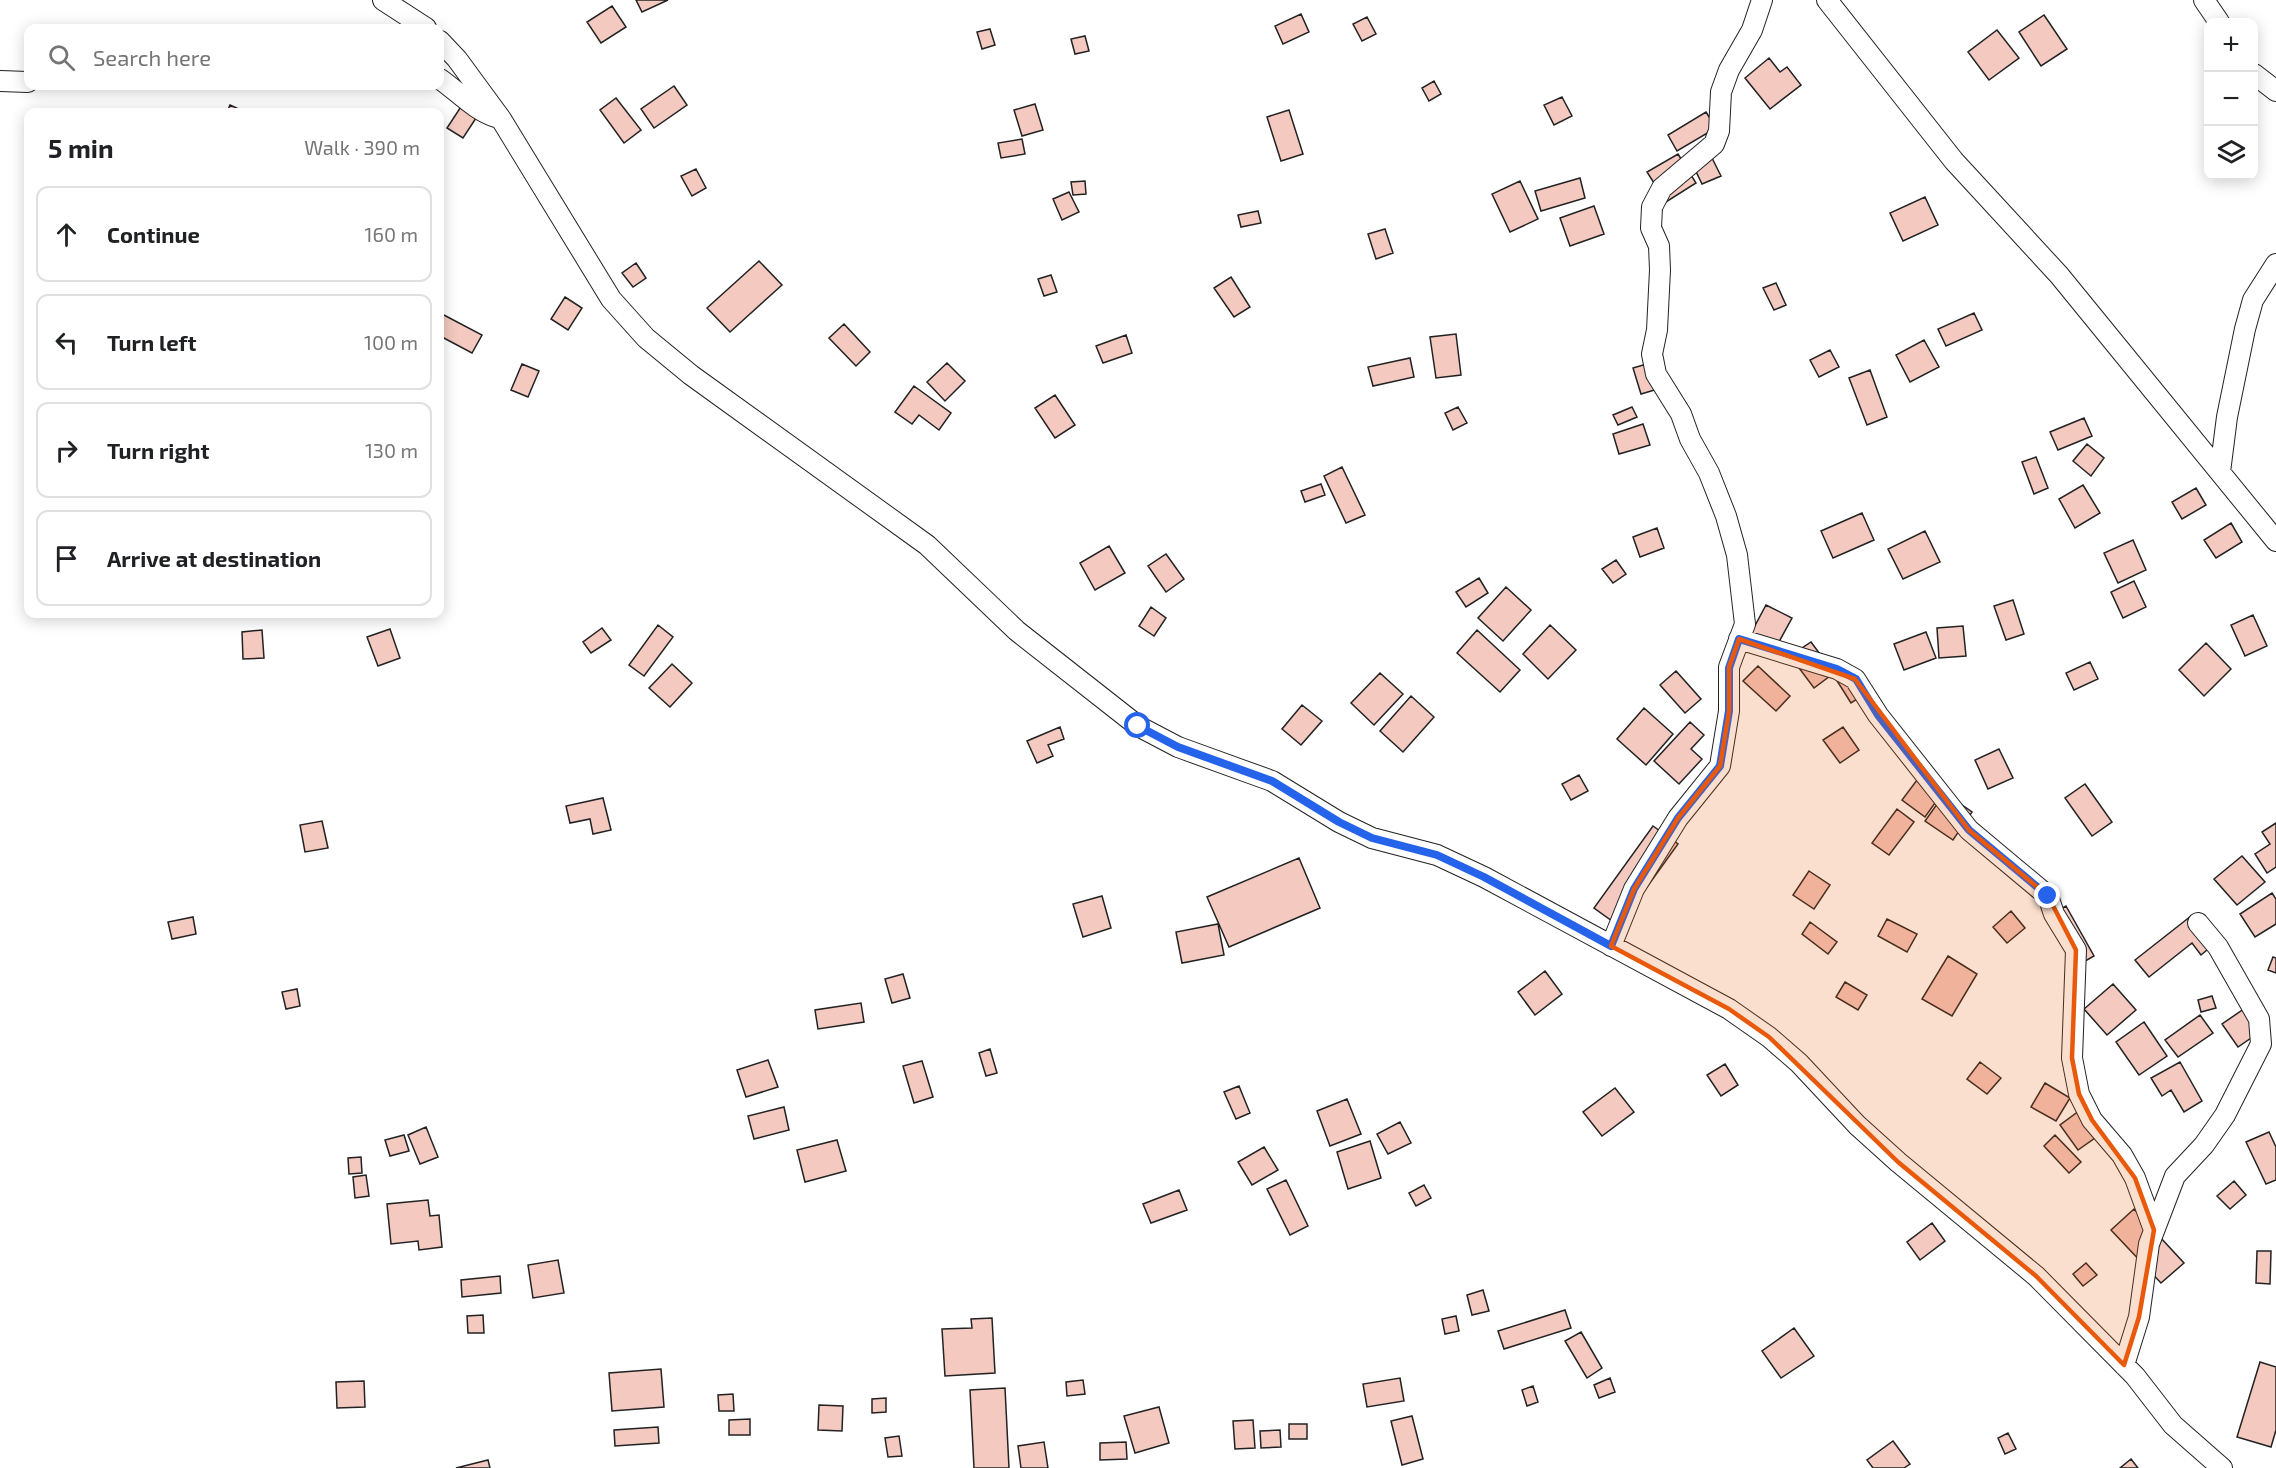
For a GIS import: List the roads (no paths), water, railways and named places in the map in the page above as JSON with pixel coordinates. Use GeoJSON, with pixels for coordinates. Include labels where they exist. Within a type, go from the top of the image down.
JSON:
{"type":"FeatureCollection","features":[{"type":"Feature","properties":{"kind":"street"},"geometry":{"type":"LineString","coordinates":[[383,0],[420,24]]}},
{"type":"Feature","properties":{"kind":"street"},"geometry":{"type":"LineString","coordinates":[[1611,946],[1634,889],[1678,818],[1720,766],[1729,711],[1729,668],[1745,624],[1737,555],[1726,516],[1681,414],[1656,374],[1652,354],[1657,330],[1660,270],[1659,246],[1651,228],[1652,207],[1662,188],[1714,144],[1719,131],[1721,92],[1729,70],[1752,30],[1762,0]]}},
{"type":"Feature","properties":{"kind":"street"},"geometry":{"type":"LineString","coordinates":[[1827,0],[1954,161],[2059,275],[2276,541]]}},
{"type":"Feature","properties":{"kind":"street"},"geometry":{"type":"LineString","coordinates":[[2204,0],[2215,18]]}},
{"type":"Feature","properties":{"kind":"street"},"geometry":{"type":"LineString","coordinates":[[444,45],[457,59],[501,119],[611,299],[646,338],[691,375],[927,545],[1017,631],[1138,726],[1178,747],[1272,781],[1339,822],[1372,838],[1437,855],[1484,877],[1729,1009],[1769,1037],[1799,1063],[1857,1125],[1898,1162],[2036,1276],[2124,1365],[2173,1425],[2222,1468]]}},
{"type":"Feature","properties":{"kind":"street"},"geometry":{"type":"LineString","coordinates":[[2258,78],[2276,91]]}},
{"type":"Feature","properties":{"kind":"street"},"geometry":{"type":"LineString","coordinates":[[0,81],[24,82]]}},
{"type":"Feature","properties":{"kind":"street"},"geometry":{"type":"LineString","coordinates":[[444,82],[466,97],[483,114],[501,119]]}},
{"type":"Feature","properties":{"kind":"street"},"geometry":{"type":"LineString","coordinates":[[2220,472],[2231,393],[2245,329],[2253,300],[2276,264]]}},
{"type":"Feature","properties":{"kind":"street"},"geometry":{"type":"LineString","coordinates":[[1739,639],[1837,669],[1856,679],[1878,715],[1969,830],[2048,896],[2054,914],[2076,950],[2072,1058],[2079,1094],[2092,1120],[2122,1155],[2135,1178],[2154,1230]]}},
{"type":"Feature","properties":{"kind":"street"},"geometry":{"type":"LineString","coordinates":[[2124,1365],[2139,1317],[2149,1244],[2175,1176],[2204,1145],[2269,1037],[2218,947],[2198,923]]}}]}
